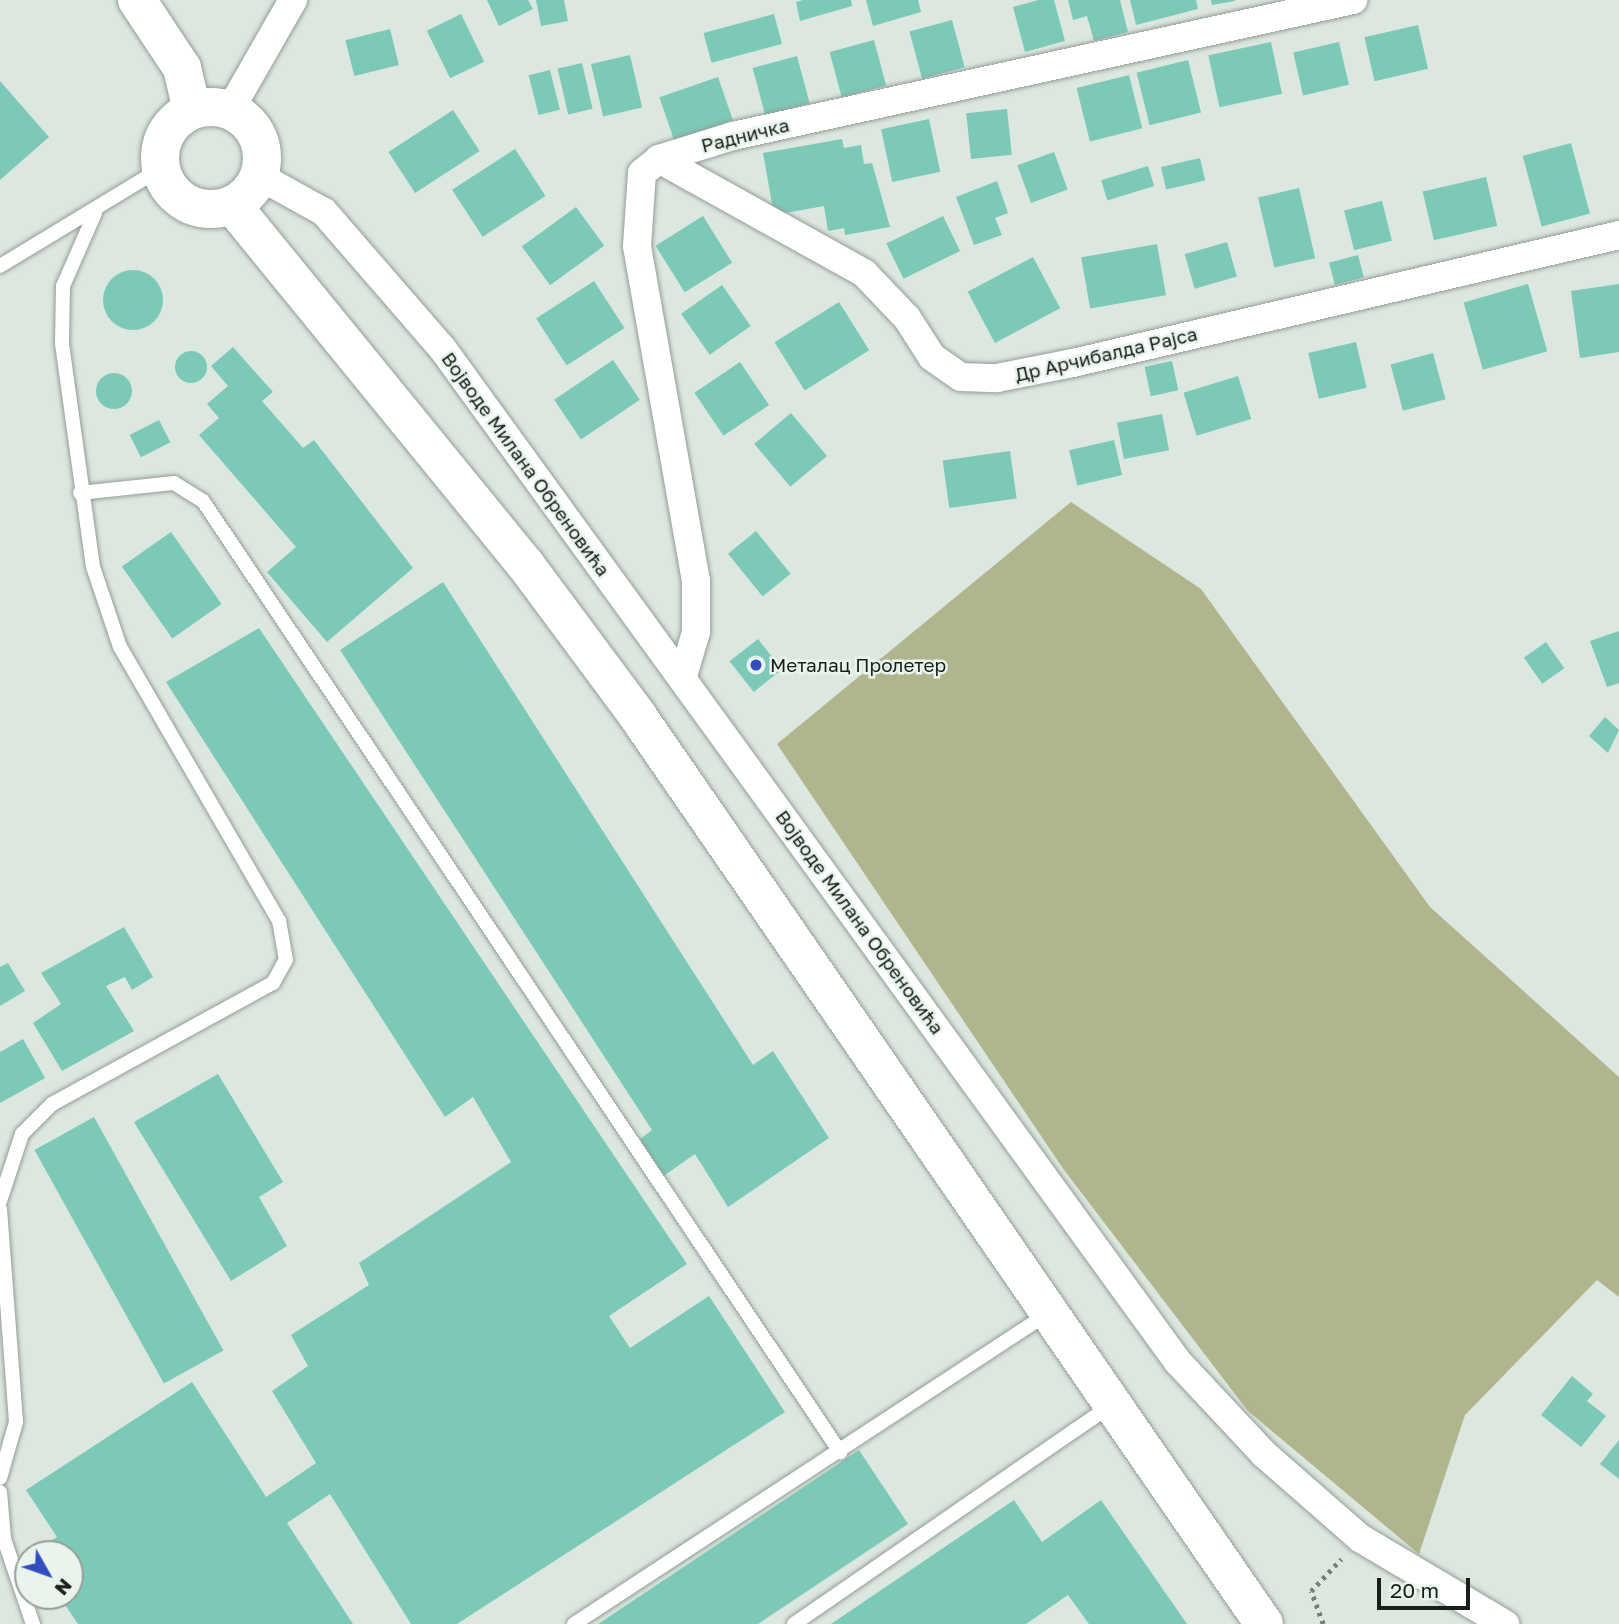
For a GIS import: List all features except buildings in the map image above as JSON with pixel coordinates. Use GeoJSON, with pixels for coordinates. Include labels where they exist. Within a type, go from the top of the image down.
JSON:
{"type":"FeatureCollection","features":[{"type":"Feature","properties":{"kind":"street"},"geometry":{"type":"LineString","coordinates":[[137,0],[182,68],[192,110]]}},
{"type":"Feature","properties":{"kind":"street"},"geometry":{"type":"LineString","coordinates":[[230,110],[293,0]]}},
{"type":"Feature","properties":{"kind":"street","name":"Радничка"},"geometry":{"type":"LineString","coordinates":[[659,159],[733,136],[1353,0]]}},
{"type":"Feature","properties":{"kind":"street"},"geometry":{"type":"LineString","coordinates":[[192,110],[230,110],[258,137],[259,176],[232,205],[187,205],[160,169],[165,134],[192,110]]}},
{"type":"Feature","properties":{"kind":"street"},"geometry":{"type":"LineString","coordinates":[[659,159],[642,173],[637,246],[696,580],[696,632],[683,676]]}},
{"type":"Feature","properties":{"kind":"street","name":"Др Арчибалда Рајса"},"geometry":{"type":"LineString","coordinates":[[659,159],[864,273],[907,318],[932,357],[961,377],[997,378],[1073,363],[1619,235]]}},
{"type":"Feature","properties":{"kind":"street","name":"Војводе Милана Обреновића"},"geometry":{"type":"LineString","coordinates":[[259,176],[301,194],[351,240],[442,348],[683,676],[1178,1362],[1264,1454],[1360,1538],[1505,1624]]}},
{"type":"Feature","properties":{"kind":"street"},"geometry":{"type":"LineString","coordinates":[[232,205],[600,664],[1264,1624]]}},
{"type":"Feature","properties":{"kind":"lane"},"geometry":{"type":"LineString","coordinates":[[1,265],[95,213],[160,169]]}},
{"type":"Feature","properties":{"kind":"lane"},"geometry":{"type":"LineString","coordinates":[[0,1201],[22,1134],[52,1104],[273,983],[286,960],[279,921],[120,647],[93,567],[80,493],[62,343],[63,286],[95,213]]}},
{"type":"Feature","properties":{"kind":"lane"},"geometry":{"type":"LineString","coordinates":[[80,493],[174,483],[204,500],[840,1452]]}},
{"type":"Feature","properties":{"kind":"lane"},"geometry":{"type":"LineString","coordinates":[[0,1209],[6,1363],[16,1422],[0,1478]]}},
{"type":"Feature","properties":{"kind":"lane"},"geometry":{"type":"LineString","coordinates":[[574,1624],[840,1452],[1048,1313]]}},
{"type":"Feature","properties":{"kind":"lane"},"geometry":{"type":"LineString","coordinates":[[794,1624],[1112,1404]]}},
{"type":"Feature","properties":{"kind":"lane"},"geometry":{"type":"LineString","coordinates":[[0,1492],[4,1539],[33,1624]]}},
{"type":"Feature","properties":{"kind":"path"},"geometry":{"type":"LineString","coordinates":[[1323,1624],[1311,1591],[1360,1538]]}},
{"type":"Feature","properties":{"kind":"green space"},"geometry":{"type":"Polygon","coordinates":[[[1071,502],[1201,589],[1430,907],[1619,1077],[1619,1297],[1597,1280],[1465,1415],[1419,1554],[1248,1411],[1064,1170],[777,744],[1071,502]]]}},
{"type":"Feature","properties":{"kind":"place","name":"Металац Пролетер"},"geometry":{"type":"Point","coordinates":[756,665]}}]}
